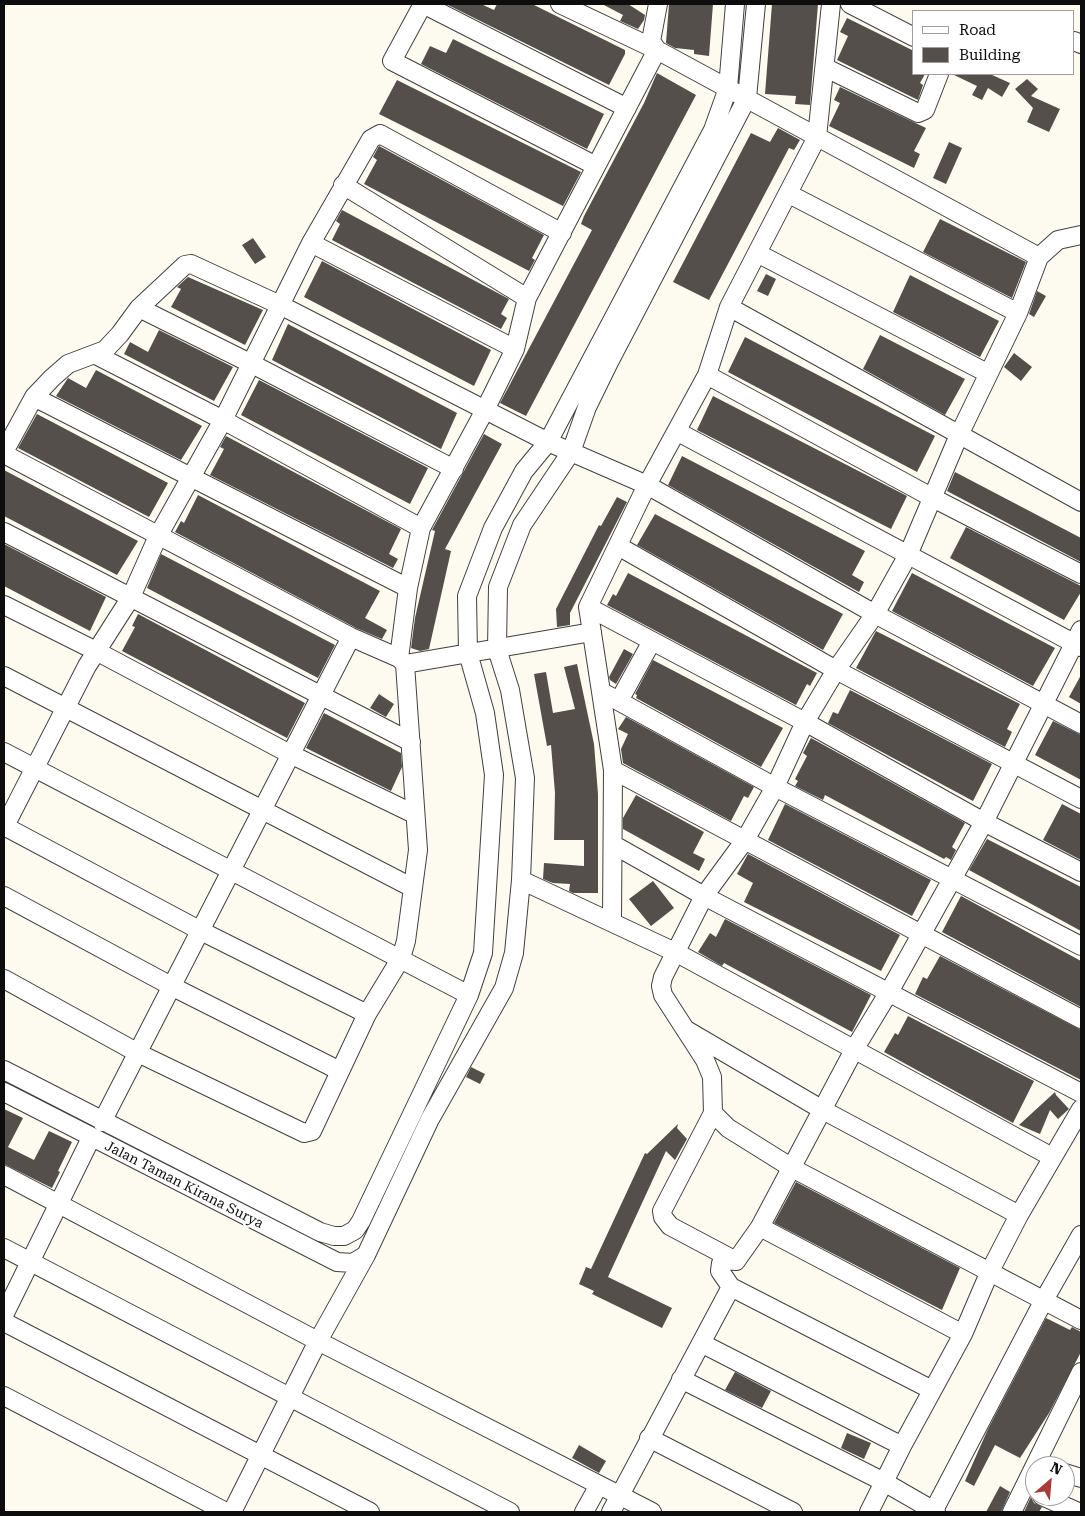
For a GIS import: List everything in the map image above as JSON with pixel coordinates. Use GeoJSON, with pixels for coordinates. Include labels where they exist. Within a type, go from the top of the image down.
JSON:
{"type":"FeatureCollection","features":[{"type":"Feature","properties":{"kind":"street"},"geometry":{"type":"LineString","coordinates":[[596,166],[392,61],[423,4],[627,108]]}},
{"type":"Feature","properties":{"kind":"street"},"geometry":{"type":"LineString","coordinates":[[560,4],[657,50],[1039,257]]}},
{"type":"Feature","properties":{"kind":"street"},"geometry":{"type":"LineString","coordinates":[[657,50],[652,41],[658,4]]}},
{"type":"Feature","properties":{"kind":"street"},"geometry":{"type":"LineString","coordinates":[[4,752],[469,995],[483,953],[494,775],[486,713],[468,653],[467,596],[493,528],[524,471],[548,442],[642,262],[687,183],[713,130],[740,95],[735,4]]}},
{"type":"Feature","properties":{"kind":"street"},"geometry":{"type":"LineString","coordinates":[[232,1512],[318,1341],[366,1255],[430,1119],[504,988],[514,953],[521,880],[524,778],[510,690],[497,649],[498,587],[522,524],[571,452],[587,407],[608,362],[740,95],[756,4]]}},
{"type":"Feature","properties":{"kind":"street"},"geometry":{"type":"LineString","coordinates":[[612,921],[613,770],[588,607],[647,486],[678,432],[707,375],[728,307],[789,194],[817,137],[826,68],[831,4]]}},
{"type":"Feature","properties":{"kind":"street"},"geometry":{"type":"LineString","coordinates":[[850,4],[912,36]]}},
{"type":"Feature","properties":{"kind":"street"},"geometry":{"type":"LineString","coordinates":[[4,980],[138,1053],[308,1134],[312,1131],[368,1014],[401,958],[406,941],[418,850],[414,814],[411,742],[402,661],[408,588],[421,528],[485,410],[515,349],[527,298],[657,50]]}},
{"type":"Feature","properties":{"kind":"street"},"geometry":{"type":"LineString","coordinates":[[826,68],[918,113],[925,110],[939,75]]}},
{"type":"Feature","properties":{"kind":"street"},"geometry":{"type":"LineString","coordinates":[[368,1014],[201,931],[4,827],[96,651],[131,597],[158,536],[223,420],[311,243],[371,139],[380,134],[562,233]]}},
{"type":"Feature","properties":{"kind":"street"},"geometry":{"type":"LineString","coordinates":[[344,185],[527,298]]}},
{"type":"Feature","properties":{"kind":"street"},"geometry":{"type":"LineString","coordinates":[[789,194],[1018,313]]}},
{"type":"Feature","properties":{"kind":"street"},"geometry":{"type":"LineString","coordinates":[[736,1261],[670,1226],[663,1217],[662,1210],[713,1113],[712,1077],[705,1060],[663,996],[661,986],[704,896],[745,840],[775,787],[805,722],[836,670],[875,614],[908,555],[987,374],[1018,313],[1039,257],[1058,240],[1081,235]]}},
{"type":"Feature","properties":{"kind":"street"},"geometry":{"type":"LineString","coordinates":[[311,243],[515,349]]}},
{"type":"Feature","properties":{"kind":"street"},"geometry":{"type":"LineString","coordinates":[[757,253],[987,374]]}},
{"type":"Feature","properties":{"kind":"street"},"geometry":{"type":"LineString","coordinates":[[592,632],[497,649],[402,661],[351,637],[4,453],[34,397],[68,364],[105,350],[120,334],[138,308],[185,265],[191,264],[280,305],[548,442],[647,486],[875,614],[1081,724]]}},
{"type":"Feature","properties":{"kind":"street"},"geometry":{"type":"LineString","coordinates":[[728,307],[1081,502]]}},
{"type":"Feature","properties":{"kind":"street"},"geometry":{"type":"LineString","coordinates":[[138,308],[252,364],[454,469]]}},
{"type":"Feature","properties":{"kind":"street"},"geometry":{"type":"LineString","coordinates":[[96,355],[223,420],[421,528]]}},
{"type":"Feature","properties":{"kind":"street"},"geometry":{"type":"LineString","coordinates":[[707,375],[933,498],[1081,574]]}},
{"type":"Feature","properties":{"kind":"street"},"geometry":{"type":"LineString","coordinates":[[34,397],[192,476],[408,588]]}},
{"type":"Feature","properties":{"kind":"street"},"geometry":{"type":"LineString","coordinates":[[678,432],[908,555],[1079,640],[984,822],[950,878],[889,992],[821,1108],[792,1168],[760,1227],[736,1261]]}},
{"type":"Feature","properties":{"kind":"street"},"geometry":{"type":"LineString","coordinates":[[4,532],[411,742]]}},
{"type":"Feature","properties":{"kind":"street"},"geometry":{"type":"LineString","coordinates":[[618,546],[836,670],[1081,799]]}},
{"type":"Feature","properties":{"kind":"street"},"geometry":{"type":"LineString","coordinates":[[4,605],[96,651],[290,754],[414,814]]}},
{"type":"Feature","properties":{"kind":"street"},"geometry":{"type":"LineString","coordinates":[[588,607],[805,722],[984,822],[1081,872]]}},
{"type":"Feature","properties":{"kind":"street"},"geometry":{"type":"LineString","coordinates":[[102,1122],[264,810],[290,754],[351,637]]}},
{"type":"Feature","properties":{"kind":"street"},"geometry":{"type":"LineString","coordinates":[[619,701],[652,641]]}},
{"type":"Feature","properties":{"kind":"street"},"geometry":{"type":"LineString","coordinates":[[4,676],[413,888]]}},
{"type":"Feature","properties":{"kind":"street"},"geometry":{"type":"LineString","coordinates":[[602,692],[775,787],[1081,946]]}},
{"type":"Feature","properties":{"kind":"street"},"geometry":{"type":"LineString","coordinates":[[613,770],[1081,1019]]}},
{"type":"Feature","properties":{"kind":"street"},"geometry":{"type":"LineString","coordinates":[[614,845],[704,896],[1081,1093]]}},
{"type":"Feature","properties":{"kind":"street"},"geometry":{"type":"LineString","coordinates":[[521,880],[677,953],[855,1048],[1052,1157]]}},
{"type":"Feature","properties":{"kind":"street"},"geometry":{"type":"LineString","coordinates":[[4,896],[173,986],[340,1071]]}},
{"type":"Feature","properties":{"kind":"street","name":"Jalan Taman Kirana Surya"},"geometry":{"type":"LineString","coordinates":[[4,1070],[102,1122],[320,1232],[334,1236],[344,1236],[354,1230],[361,1221],[469,995]]}},
{"type":"Feature","properties":{"kind":"street"},"geometry":{"type":"LineString","coordinates":[[685,1029],[821,1108],[1019,1215]]}},
{"type":"Feature","properties":{"kind":"street","name":"Jalan Taman Kirana Surya"},"geometry":{"type":"LineString","coordinates":[[4,1092],[336,1262],[353,1263],[366,1255]]}},
{"type":"Feature","properties":{"kind":"street"},"geometry":{"type":"LineString","coordinates":[[869,1512],[962,1334],[990,1271],[1019,1215],[1081,1109]]}},
{"type":"Feature","properties":{"kind":"street"},"geometry":{"type":"LineString","coordinates":[[713,1113],[728,1128],[792,1168],[1081,1320]]}},
{"type":"Feature","properties":{"kind":"street"},"geometry":{"type":"LineString","coordinates":[[4,1315],[91,1138]]}},
{"type":"Feature","properties":{"kind":"street"},"geometry":{"type":"LineString","coordinates":[[4,1175],[318,1341],[652,1512]]}},
{"type":"Feature","properties":{"kind":"street"},"geometry":{"type":"LineString","coordinates":[[760,1227],[962,1334]]}},
{"type":"Feature","properties":{"kind":"street"},"geometry":{"type":"LineString","coordinates":[[681,1380],[884,1482],[934,1512],[1044,1300],[1081,1236]]}},
{"type":"Feature","properties":{"kind":"street"},"geometry":{"type":"LineString","coordinates":[[4,1248],[510,1512]]}},
{"type":"Feature","properties":{"kind":"street"},"geometry":{"type":"LineString","coordinates":[[736,1261],[725,1260],[721,1263],[720,1271],[731,1287],[932,1390]]}},
{"type":"Feature","properties":{"kind":"street"},"geometry":{"type":"LineString","coordinates":[[612,1512],[649,1438],[731,1287]]}},
{"type":"Feature","properties":{"kind":"street"},"geometry":{"type":"LineString","coordinates":[[4,1322],[368,1512]]}},
{"type":"Feature","properties":{"kind":"street"},"geometry":{"type":"LineString","coordinates":[[702,1343],[902,1446]]}},
{"type":"Feature","properties":{"kind":"street"},"geometry":{"type":"LineString","coordinates":[[1044,1456],[1081,1372]]}},
{"type":"Feature","properties":{"kind":"street"},"geometry":{"type":"LineString","coordinates":[[4,1396],[226,1512]]}},
{"type":"Feature","properties":{"kind":"street"},"geometry":{"type":"LineString","coordinates":[[649,1438],[794,1512]]}},
{"type":"Feature","properties":{"kind":"street"},"geometry":{"type":"LineString","coordinates":[[584,1512],[599,1485]]}},
{"type":"Feature","properties":{"kind":"street"},"geometry":{"type":"LineString","coordinates":[[1012,1512],[1025,1495]]}},
{"type":"Feature","properties":{"kind":"street"},"geometry":{"type":"LineString","coordinates":[[1064,1506],[1078,1512]]}},
{"type":"Feature","properties":{"kind":"building"},"geometry":{"type":"Polygon","coordinates":[[[446,4],[481,4],[494,10],[497,4],[532,4],[625,50],[625,54],[609,85],[446,4]]]}},
{"type":"Feature","properties":{"kind":"building"},"geometry":{"type":"Polygon","coordinates":[[[602,4],[628,4],[645,15],[644,20],[638,29],[620,21],[623,15],[602,4]]]}},
{"type":"Feature","properties":{"kind":"building"},"geometry":{"type":"Polygon","coordinates":[[[669,4],[713,4],[709,56],[694,54],[694,50],[675,48],[666,43],[669,4]]]}},
{"type":"Feature","properties":{"kind":"building"},"geometry":{"type":"Polygon","coordinates":[[[772,4],[818,4],[810,105],[795,104],[796,96],[765,94],[772,4]]]}},
{"type":"Feature","properties":{"kind":"building"},"geometry":{"type":"Polygon","coordinates":[[[847,18],[912,50],[912,75],[924,75],[920,83],[923,85],[918,100],[837,60],[848,36],[840,32],[847,18]]]}},
{"type":"Feature","properties":{"kind":"building"},"geometry":{"type":"Polygon","coordinates":[[[453,39],[604,114],[587,149],[421,64],[430,46],[446,53],[453,39]]]}},
{"type":"Feature","properties":{"kind":"building"},"geometry":{"type":"Polygon","coordinates":[[[657,73],[696,95],[526,416],[500,403],[592,230],[581,224],[584,216],[644,103],[657,73]]]}},
{"type":"Feature","properties":{"kind":"building"},"geometry":{"type":"Polygon","coordinates":[[[954,75],[992,75],[1010,83],[1002,97],[988,88],[982,100],[972,95],[977,86],[954,75]]]}},
{"type":"Feature","properties":{"kind":"building"},"geometry":{"type":"Polygon","coordinates":[[[1027,79],[1038,89],[1031,96],[1060,109],[1049,132],[1027,122],[1033,108],[1015,89],[1027,79]]]}},
{"type":"Feature","properties":{"kind":"building"},"geometry":{"type":"Polygon","coordinates":[[[397,80],[581,172],[563,206],[379,114],[397,80]]]}},
{"type":"Feature","properties":{"kind":"building"},"geometry":{"type":"Polygon","coordinates":[[[840,87],[926,128],[914,151],[920,154],[914,168],[829,126],[840,103],[834,100],[840,87]]]}},
{"type":"Feature","properties":{"kind":"building"},"geometry":{"type":"Polygon","coordinates":[[[778,128],[800,140],[794,150],[789,148],[709,300],[673,282],[751,133],[770,142],[778,128]]]}},
{"type":"Feature","properties":{"kind":"building"},"geometry":{"type":"Polygon","coordinates":[[[949,142],[962,148],[946,184],[933,178],[949,142]]]}},
{"type":"Feature","properties":{"kind":"building"},"geometry":{"type":"Polygon","coordinates":[[[379,146],[544,235],[532,258],[535,260],[529,271],[364,184],[377,160],[373,157],[379,146]]]}},
{"type":"Feature","properties":{"kind":"building"},"geometry":{"type":"Polygon","coordinates":[[[342,210],[509,299],[501,314],[507,318],[501,329],[332,240],[340,224],[336,221],[342,210]]]}},
{"type":"Feature","properties":{"kind":"building"},"geometry":{"type":"Polygon","coordinates":[[[940,219],[1026,262],[1012,298],[923,252],[940,219]]]}},
{"type":"Feature","properties":{"kind":"building"},"geometry":{"type":"Polygon","coordinates":[[[253,238],[266,257],[255,264],[242,245],[253,238]]]}},
{"type":"Feature","properties":{"kind":"building"},"geometry":{"type":"Polygon","coordinates":[[[322,261],[491,350],[474,386],[304,297],[322,261]]]}},
{"type":"Feature","properties":{"kind":"building"},"geometry":{"type":"Polygon","coordinates":[[[766,274],[776,279],[768,296],[757,291],[766,274]]]}},
{"type":"Feature","properties":{"kind":"building"},"geometry":{"type":"Polygon","coordinates":[[[910,275],[999,321],[980,357],[893,312],[910,275]]]}},
{"type":"Feature","properties":{"kind":"building"},"geometry":{"type":"Polygon","coordinates":[[[188,277],[263,310],[245,345],[171,307],[181,289],[177,287],[188,277]]]}},
{"type":"Feature","properties":{"kind":"building"},"geometry":{"type":"Polygon","coordinates":[[[1037,291],[1046,296],[1034,317],[1029,314],[1037,291]]]}},
{"type":"Feature","properties":{"kind":"building"},"geometry":{"type":"Polygon","coordinates":[[[288,324],[457,413],[441,449],[272,360],[288,324]]]}},
{"type":"Feature","properties":{"kind":"building"},"geometry":{"type":"Polygon","coordinates":[[[159,330],[233,367],[214,401],[124,354],[130,342],[148,352],[159,330]]]}},
{"type":"Feature","properties":{"kind":"building"},"geometry":{"type":"Polygon","coordinates":[[[880,335],[965,379],[945,415],[863,369],[880,335]]]}},
{"type":"Feature","properties":{"kind":"building"},"geometry":{"type":"Polygon","coordinates":[[[745,337],[935,436],[917,472],[728,372],[745,337]]]}},
{"type":"Feature","properties":{"kind":"building"},"geometry":{"type":"Polygon","coordinates":[[[1014,353],[1032,367],[1021,381],[1004,367],[1014,353]]]}},
{"type":"Feature","properties":{"kind":"building"},"geometry":{"type":"Polygon","coordinates":[[[96,370],[202,426],[181,460],[56,396],[68,378],[86,388],[96,370]]]}},
{"type":"Feature","properties":{"kind":"building"},"geometry":{"type":"Polygon","coordinates":[[[259,380],[428,468],[410,504],[241,415],[259,380]]]}},
{"type":"Feature","properties":{"kind":"building"},"geometry":{"type":"Polygon","coordinates":[[[713,396],[907,496],[891,529],[697,430],[713,396]]]}},
{"type":"Feature","properties":{"kind":"building"},"geometry":{"type":"Polygon","coordinates":[[[37,414],[168,483],[149,517],[18,448],[37,414]]]}},
{"type":"Feature","properties":{"kind":"building"},"geometry":{"type":"Polygon","coordinates":[[[484,434],[502,444],[445,549],[451,551],[429,649],[420,651],[411,648],[415,618],[435,531],[432,530],[484,434]]]}},
{"type":"Feature","properties":{"kind":"building"},"geometry":{"type":"Polygon","coordinates":[[[226,436],[401,529],[389,554],[398,559],[393,568],[210,475],[224,449],[220,447],[226,436]]]}},
{"type":"Feature","properties":{"kind":"building"},"geometry":{"type":"Polygon","coordinates":[[[682,456],[865,551],[852,575],[864,582],[859,592],[668,485],[682,456]]]}},
{"type":"Feature","properties":{"kind":"building"},"geometry":{"type":"Polygon","coordinates":[[[4,470],[138,541],[117,575],[4,516],[4,470]]]}},
{"type":"Feature","properties":{"kind":"building"},"geometry":{"type":"Polygon","coordinates":[[[955,472],[1081,538],[1081,562],[947,491],[955,472]]]}},
{"type":"Feature","properties":{"kind":"building"},"geometry":{"type":"Polygon","coordinates":[[[198,495],[380,591],[365,618],[387,630],[382,639],[356,628],[175,532],[181,521],[184,523],[198,495]]]}},
{"type":"Feature","properties":{"kind":"building"},"geometry":{"type":"Polygon","coordinates":[[[617,497],[627,502],[570,613],[570,625],[557,627],[556,609],[599,525],[601,526],[617,497]]]}},
{"type":"Feature","properties":{"kind":"building"},"geometry":{"type":"Polygon","coordinates":[[[655,514],[843,614],[823,650],[637,545],[655,514]]]}},
{"type":"Feature","properties":{"kind":"building"},"geometry":{"type":"Polygon","coordinates":[[[966,527],[1081,586],[1081,592],[1064,620],[950,558],[966,527]]]}},
{"type":"Feature","properties":{"kind":"building"},"geometry":{"type":"Polygon","coordinates":[[[4,544],[106,597],[90,631],[4,586],[4,544]]]}},
{"type":"Feature","properties":{"kind":"building"},"geometry":{"type":"Polygon","coordinates":[[[161,554],[335,645],[318,678],[147,588],[161,554]]]}},
{"type":"Feature","properties":{"kind":"building"},"geometry":{"type":"Polygon","coordinates":[[[628,573],[817,673],[810,686],[807,684],[796,705],[607,605],[613,594],[616,596],[628,573]]]}},
{"type":"Feature","properties":{"kind":"building"},"geometry":{"type":"Polygon","coordinates":[[[912,573],[1055,648],[1033,686],[892,611],[912,573]]]}},
{"type":"Feature","properties":{"kind":"building"},"geometry":{"type":"Polygon","coordinates":[[[138,614],[305,703],[287,738],[122,651],[135,627],[132,626],[138,614]]]}},
{"type":"Feature","properties":{"kind":"building"},"geometry":{"type":"Polygon","coordinates":[[[876,631],[1020,704],[1007,729],[1012,732],[1005,747],[856,668],[876,631]]]}},
{"type":"Feature","properties":{"kind":"building"},"geometry":{"type":"Polygon","coordinates":[[[624,649],[633,654],[616,684],[609,677],[624,649]]]}},
{"type":"Feature","properties":{"kind":"building"},"geometry":{"type":"Polygon","coordinates":[[[653,660],[783,728],[761,767],[636,698],[637,695],[635,694],[653,660]]]}},
{"type":"Feature","properties":{"kind":"building"},"geometry":{"type":"Polygon","coordinates":[[[577,664],[594,744],[598,794],[598,893],[573,893],[569,891],[570,884],[553,883],[543,879],[544,863],[584,866],[584,840],[554,840],[555,793],[551,745],[547,746],[534,674],[546,672],[553,713],[575,709],[564,667],[577,664]]]}},
{"type":"Feature","properties":{"kind":"building"},"geometry":{"type":"Polygon","coordinates":[[[1081,675],[1081,704],[1069,697],[1081,675]]]}},
{"type":"Feature","properties":{"kind":"building"},"geometry":{"type":"Polygon","coordinates":[[[850,690],[992,764],[973,801],[828,723],[833,712],[838,714],[850,690]]]}},
{"type":"Feature","properties":{"kind":"building"},"geometry":{"type":"Polygon","coordinates":[[[379,694],[394,704],[386,717],[370,708],[379,694]]]}},
{"type":"Feature","properties":{"kind":"building"},"geometry":{"type":"Polygon","coordinates":[[[324,713],[401,753],[402,767],[391,791],[306,748],[324,713]]]}},
{"type":"Feature","properties":{"kind":"building"},"geometry":{"type":"Polygon","coordinates":[[[626,717],[754,787],[748,798],[744,796],[731,821],[623,763],[621,749],[628,734],[618,729],[626,717]]]}},
{"type":"Feature","properties":{"kind":"building"},"geometry":{"type":"Polygon","coordinates":[[[1053,721],[1081,735],[1081,780],[1035,755],[1053,721]]]}},
{"type":"Feature","properties":{"kind":"building"},"geometry":{"type":"Polygon","coordinates":[[[811,738],[965,823],[952,847],[956,850],[951,860],[946,857],[944,859],[825,795],[823,800],[795,786],[798,781],[795,779],[807,756],[803,753],[811,738]]]}},
{"type":"Feature","properties":{"kind":"building"},"geometry":{"type":"Polygon","coordinates":[[[636,795],[704,832],[693,853],[705,859],[699,871],[623,829],[623,818],[636,795]]]}},
{"type":"Feature","properties":{"kind":"building"},"geometry":{"type":"Polygon","coordinates":[[[785,804],[931,880],[912,916],[768,840],[785,804]]]}},
{"type":"Feature","properties":{"kind":"building"},"geometry":{"type":"Polygon","coordinates":[[[1062,804],[1081,814],[1081,860],[1043,840],[1062,804]]]}},
{"type":"Feature","properties":{"kind":"building"},"geometry":{"type":"Polygon","coordinates":[[[987,839],[1081,887],[1081,931],[969,870],[987,839]]]}},
{"type":"Feature","properties":{"kind":"building"},"geometry":{"type":"Polygon","coordinates":[[[748,854],[900,935],[881,971],[744,902],[753,883],[737,874],[748,854]]]}},
{"type":"Feature","properties":{"kind":"building"},"geometry":{"type":"Polygon","coordinates":[[[653,881],[674,908],[651,926],[629,899],[653,881]]]}},
{"type":"Feature","properties":{"kind":"building"},"geometry":{"type":"Polygon","coordinates":[[[961,896],[1081,961],[1081,1007],[942,932],[961,896]]]}},
{"type":"Feature","properties":{"kind":"building"},"geometry":{"type":"Polygon","coordinates":[[[725,919],[871,995],[852,1032],[724,963],[722,966],[698,952],[710,933],[716,937],[725,919]]]}},
{"type":"Feature","properties":{"kind":"building"},"geometry":{"type":"Polygon","coordinates":[[[940,956],[1081,1030],[1081,1080],[915,994],[923,977],[927,979],[940,956]]]}},
{"type":"Feature","properties":{"kind":"building"},"geometry":{"type":"Polygon","coordinates":[[[908,1016],[1034,1081],[1013,1123],[884,1052],[895,1033],[898,1035],[908,1016]]]}},
{"type":"Feature","properties":{"kind":"building"},"geometry":{"type":"Polygon","coordinates":[[[471,1067],[485,1074],[480,1084],[466,1077],[471,1067]]]}},
{"type":"Feature","properties":{"kind":"building"},"geometry":{"type":"Polygon","coordinates":[[[1055,1092],[1069,1109],[1058,1119],[1050,1110],[1040,1134],[1019,1125],[1055,1092]]]}},
{"type":"Feature","properties":{"kind":"building"},"geometry":{"type":"Polygon","coordinates":[[[4,1109],[23,1118],[8,1147],[34,1160],[49,1131],[72,1142],[52,1188],[4,1164],[4,1109]]]}},
{"type":"Feature","properties":{"kind":"building"},"geometry":{"type":"Polygon","coordinates":[[[678,1124],[677,1128],[687,1139],[675,1160],[666,1151],[608,1277],[672,1308],[662,1328],[592,1294],[594,1291],[579,1284],[586,1267],[591,1269],[645,1153],[647,1154],[678,1124]]]}},
{"type":"Feature","properties":{"kind":"building"},"geometry":{"type":"Polygon","coordinates":[[[796,1182],[960,1268],[942,1310],[774,1223],[796,1182]]]}},
{"type":"Feature","properties":{"kind":"building"},"geometry":{"type":"Polygon","coordinates":[[[1046,1318],[1070,1330],[1072,1327],[1081,1332],[1081,1352],[1049,1413],[1020,1458],[995,1445],[974,1486],[965,1481],[988,1429],[1046,1318]]]}},
{"type":"Feature","properties":{"kind":"building"},"geometry":{"type":"Polygon","coordinates":[[[735,1372],[771,1391],[762,1408],[725,1390],[735,1372]]]}},
{"type":"Feature","properties":{"kind":"building"},"geometry":{"type":"Polygon","coordinates":[[[847,1433],[871,1443],[864,1459],[841,1448],[847,1433]]]}},
{"type":"Feature","properties":{"kind":"building"},"geometry":{"type":"Polygon","coordinates":[[[579,1445],[606,1461],[599,1473],[572,1458],[579,1445]]]}},
{"type":"Feature","properties":{"kind":"building"},"geometry":{"type":"Polygon","coordinates":[[[1000,1486],[1010,1492],[1001,1512],[986,1512],[1000,1486]]]}},
{"type":"Feature","properties":{"kind":"building"},"geometry":{"type":"Polygon","coordinates":[[[1027,1506],[1042,1507],[1039,1512],[1024,1512],[1027,1506]]]}}]}
